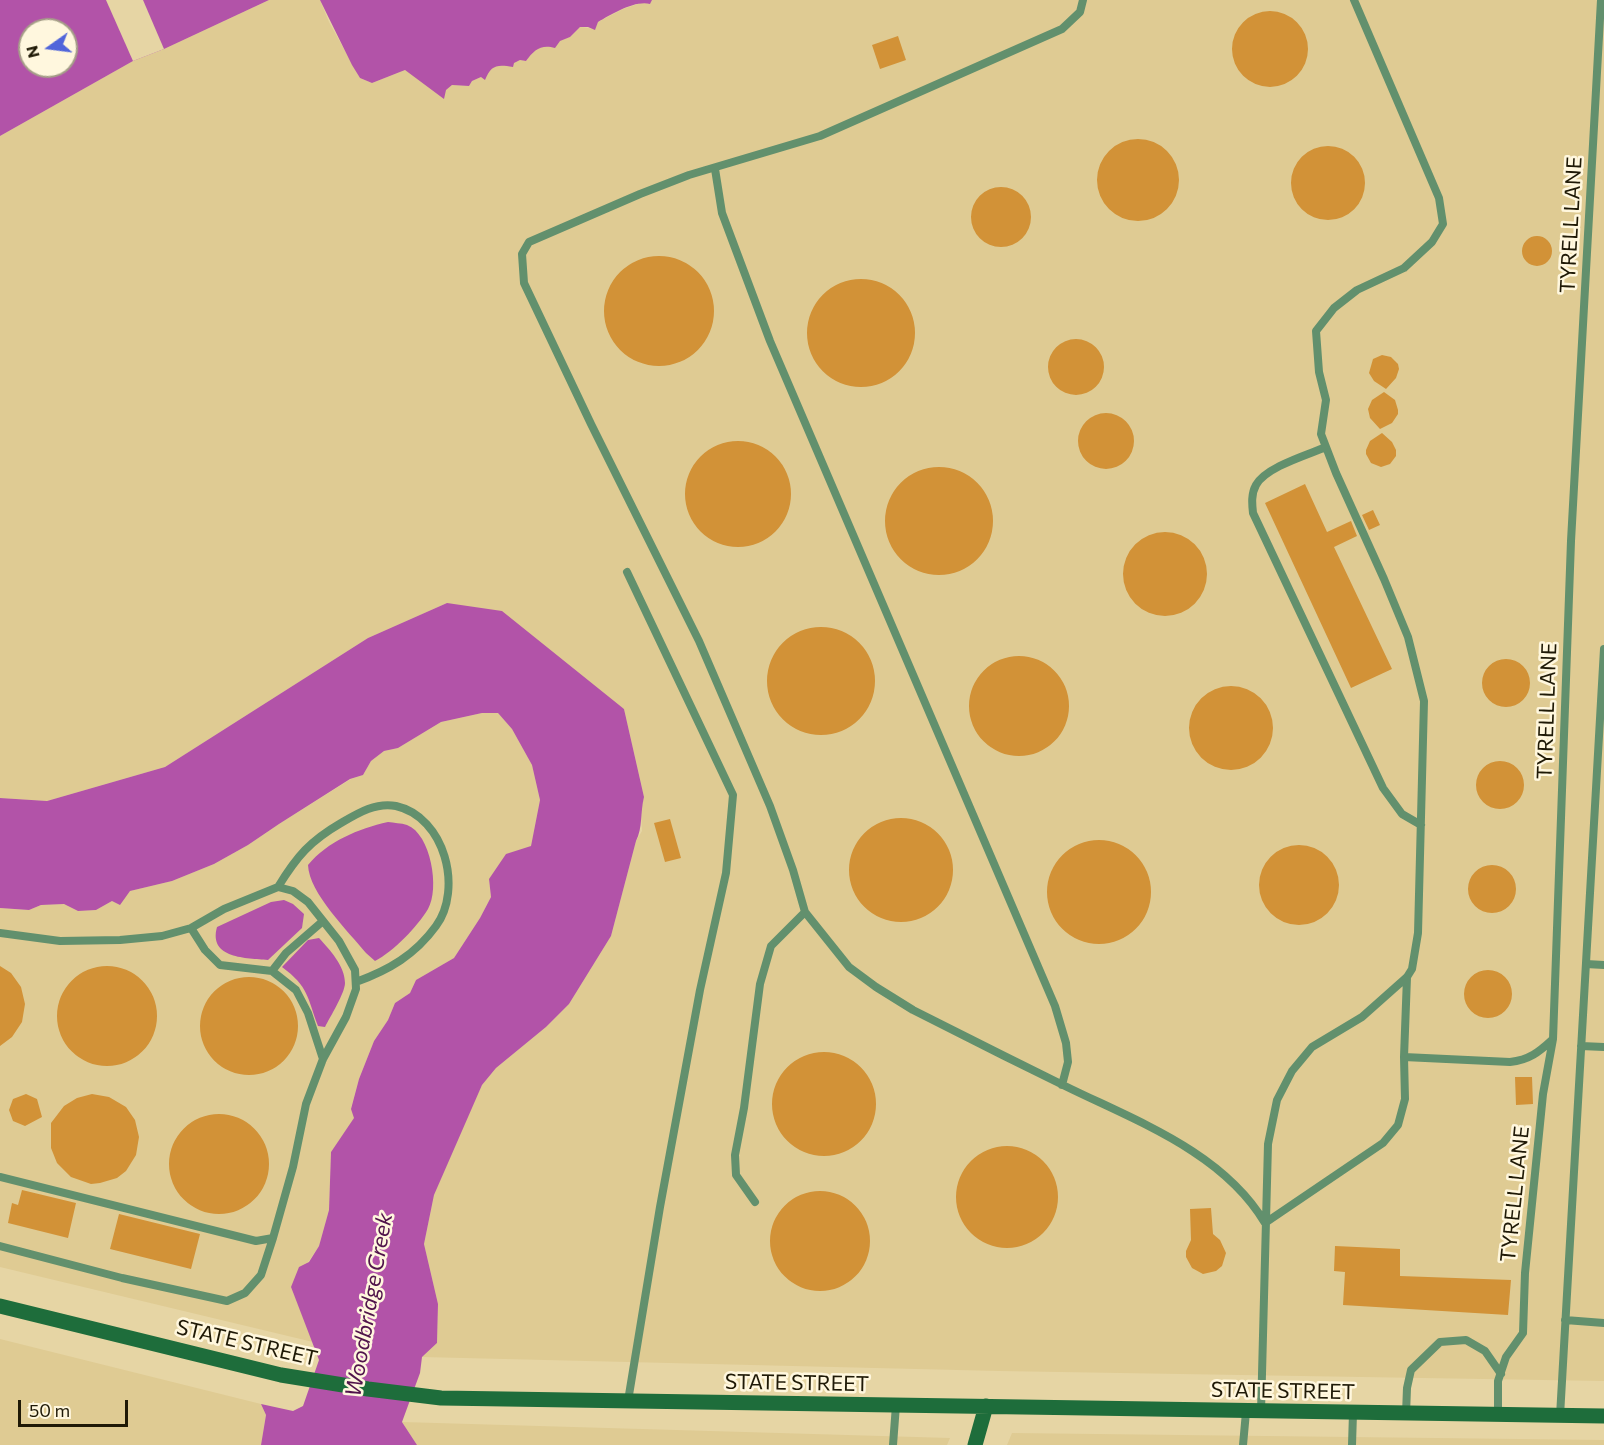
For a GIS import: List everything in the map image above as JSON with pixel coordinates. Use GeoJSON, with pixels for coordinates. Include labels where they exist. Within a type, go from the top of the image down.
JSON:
{"type":"FeatureCollection","features":[{"type":"Feature","properties":{"kind":"street","name":"STATE STREET"},"geometry":{"type":"LineString","coordinates":[[0,1306],[281,1375],[441,1398],[1604,1416]]}},
{"type":"Feature","properties":{"kind":"street"},"geometry":{"type":"LineString","coordinates":[[975,1445],[986,1406]]}},
{"type":"Feature","properties":{"kind":"lane"},"geometry":{"type":"LineString","coordinates":[[1083,0],[1080,12],[1062,29],[819,136],[690,175],[529,242],[522,254],[524,283],[591,424],[699,640],[770,806],[805,912],[849,967],[876,987],[913,1010],[1160,1132],[1201,1156],[1234,1184],[1257,1208],[1265,1223]]}},
{"type":"Feature","properties":{"kind":"lane"},"geometry":{"type":"LineString","coordinates":[[1262,1412],[1268,1144],[1277,1100],[1292,1071],[1312,1047],[1362,1017],[1407,977],[1412,969],[1418,933],[1424,701],[1408,637],[1321,434],[1326,400],[1319,372],[1316,331],[1334,308],[1357,290],[1404,268],[1432,242],[1443,224],[1439,198],[1354,0]]}},
{"type":"Feature","properties":{"kind":"lane","name":"TYRELL LANE"},"geometry":{"type":"LineString","coordinates":[[1498,1415],[1500,1374],[1506,1358],[1523,1333],[1525,1273],[1543,1094],[1553,1040],[1571,541],[1601,0]]}},
{"type":"Feature","properties":{"kind":"lane"},"geometry":{"type":"LineString","coordinates":[[715,169],[722,213],[770,341],[1055,1006],[1066,1043],[1068,1062],[1062,1085]]}},
{"type":"Feature","properties":{"kind":"lane"},"geometry":{"type":"LineString","coordinates":[[1326,447],[1268,472],[1256,485],[1251,500],[1253,513],[1383,788],[1402,814],[1421,825]]}},
{"type":"Feature","properties":{"kind":"lane"},"geometry":{"type":"LineString","coordinates":[[627,572],[733,795],[726,873],[700,990],[664,1184],[628,1401]]}},
{"type":"Feature","properties":{"kind":"lane"},"geometry":{"type":"LineString","coordinates":[[1560,1416],[1604,649]]}},
{"type":"Feature","properties":{"kind":"lane"},"geometry":{"type":"LineString","coordinates":[[0,933],[60,941],[120,940],[162,936],[191,928],[224,909],[278,886],[301,852],[328,831],[367,808],[396,806],[421,817],[438,837],[446,859],[448,899],[437,925],[406,958],[381,973],[356,982]]}},
{"type":"Feature","properties":{"kind":"lane"},"geometry":{"type":"LineString","coordinates":[[0,1246],[122,1278],[227,1300],[245,1293],[261,1275],[293,1167],[306,1104],[322,1059],[346,1017],[356,989],[355,970],[339,940],[308,902],[293,891],[278,886]]}},
{"type":"Feature","properties":{"kind":"lane"},"geometry":{"type":"LineString","coordinates":[[755,1202],[736,1175],[735,1155],[744,1108],[760,984],[771,946],[805,912]]}},
{"type":"Feature","properties":{"kind":"lane"},"geometry":{"type":"LineString","coordinates":[[272,971],[286,953],[323,921]]}},
{"type":"Feature","properties":{"kind":"lane"},"geometry":{"type":"LineString","coordinates":[[191,928],[205,950],[220,965],[272,971],[296,990],[308,1013],[322,1059]]}},
{"type":"Feature","properties":{"kind":"lane"},"geometry":{"type":"LineString","coordinates":[[1586,964],[1604,965]]}},
{"type":"Feature","properties":{"kind":"lane"},"geometry":{"type":"LineString","coordinates":[[1265,1223],[1383,1143],[1398,1125],[1405,1099],[1407,977]]}},
{"type":"Feature","properties":{"kind":"lane"},"geometry":{"type":"LineString","coordinates":[[1404,1057],[1522,1061],[1534,1056],[1553,1040]]}},
{"type":"Feature","properties":{"kind":"lane"},"geometry":{"type":"LineString","coordinates":[[1581,1046],[1604,1047]]}},
{"type":"Feature","properties":{"kind":"lane"},"geometry":{"type":"LineString","coordinates":[[0,1177],[256,1241],[273,1238]]}},
{"type":"Feature","properties":{"kind":"lane"},"geometry":{"type":"LineString","coordinates":[[1565,1320],[1604,1323]]}},
{"type":"Feature","properties":{"kind":"lane"},"geometry":{"type":"LineString","coordinates":[[1406,1414],[1407,1388],[1412,1370],[1440,1342],[1466,1340],[1485,1351],[1500,1374]]}},
{"type":"Feature","properties":{"kind":"lane"},"geometry":{"type":"LineString","coordinates":[[893,1445],[896,1405]]}},
{"type":"Feature","properties":{"kind":"lane"},"geometry":{"type":"LineString","coordinates":[[1243,1445],[1245,1412]]}},
{"type":"Feature","properties":{"kind":"lane"},"geometry":{"type":"LineString","coordinates":[[1352,1445],[1353,1413]]}},
{"type":"Feature","properties":{"kind":"shaded area"},"geometry":{"type":"Polygon","coordinates":[[[269,0],[320,0],[329,22],[360,78],[372,83],[405,70],[446,90],[452,85],[469,86],[472,81],[494,67],[520,60],[526,61],[532,52],[570,37],[580,27],[595,29],[598,22],[623,9],[644,2],[650,4],[652,0],[1604,0],[1604,1381],[999,1371],[422,1357],[437,1343],[438,1304],[424,1244],[434,1195],[459,1135],[482,1085],[496,1068],[546,1027],[569,1004],[611,936],[636,841],[642,831],[641,810],[644,797],[624,709],[447,603],[368,638],[165,767],[47,801],[0,798],[0,136],[133,61],[269,0]]]}},
{"type":"Feature","properties":{"kind":"shaded area"},"geometry":{"type":"Polygon","coordinates":[[[482,713],[498,713],[512,729],[532,765],[540,800],[531,846],[489,879],[491,897],[454,958],[416,980],[410,993],[395,1003],[388,1020],[374,1041],[359,1079],[351,1108],[355,1118],[331,1152],[329,1210],[319,1246],[291,1287],[313,1342],[0,1267],[0,908],[29,910],[41,905],[64,904],[78,911],[96,910],[130,891],[172,881],[214,864],[351,779],[363,775],[371,761],[384,751],[398,748],[441,722],[482,713]]]}},
{"type":"Feature","properties":{"kind":"shaded area"},"geometry":{"type":"Polygon","coordinates":[[[0,1339],[261,1404],[266,1415],[261,1445],[0,1445],[0,1339]]]}},
{"type":"Feature","properties":{"kind":"shaded area"},"geometry":{"type":"Polygon","coordinates":[[[402,1422],[950,1438],[947,1445],[417,1445],[402,1422]]]}},
{"type":"Feature","properties":{"kind":"shaded area"},"geometry":{"type":"Polygon","coordinates":[[[1012,1433],[1604,1440],[1604,1445],[1007,1445],[1012,1433]]]}},
{"type":"Feature","properties":{"kind":"water"},"geometry":{"type":"Polygon","coordinates":[[[0,0],[269,0],[133,61],[0,136],[0,0]]]}},
{"type":"Feature","properties":{"kind":"water"},"geometry":{"type":"Polygon","coordinates":[[[320,0],[652,0],[650,4],[638,4],[610,15],[598,22],[595,30],[580,27],[570,37],[560,41],[555,48],[538,49],[526,61],[520,60],[514,63],[513,67],[495,67],[485,80],[481,77],[472,81],[469,86],[452,85],[446,90],[444,99],[405,70],[372,83],[360,78],[320,0]]]}},
{"type":"Feature","properties":{"kind":"water","name":"Woodbridge Creek"},"geometry":{"type":"Polygon","coordinates":[[[447,603],[502,611],[624,709],[644,797],[640,830],[611,936],[569,1004],[546,1027],[496,1068],[482,1085],[434,1195],[424,1244],[438,1304],[437,1343],[422,1357],[420,1373],[402,1422],[417,1445],[261,1445],[266,1415],[261,1404],[293,1411],[303,1406],[319,1360],[291,1287],[299,1267],[309,1262],[319,1246],[329,1210],[331,1152],[354,1118],[351,1109],[359,1079],[374,1041],[388,1020],[395,1003],[410,993],[416,980],[454,958],[491,897],[489,879],[506,854],[531,846],[540,800],[532,765],[512,729],[498,713],[482,713],[441,722],[398,748],[384,751],[371,761],[363,775],[350,779],[248,845],[214,864],[172,881],[130,891],[120,905],[112,901],[96,910],[78,911],[64,904],[41,905],[29,910],[0,908],[0,798],[47,801],[165,767],[368,638],[447,603]]]}},
{"type":"Feature","properties":{"kind":"water"},"geometry":{"type":"Polygon","coordinates":[[[388,822],[407,825],[415,830],[422,839],[431,863],[432,900],[418,923],[404,938],[375,961],[340,923],[322,899],[310,876],[308,865],[325,849],[344,837],[388,822]]]}},
{"type":"Feature","properties":{"kind":"water"},"geometry":{"type":"Polygon","coordinates":[[[284,900],[293,904],[304,914],[302,928],[268,960],[231,955],[218,945],[217,927],[271,902],[284,900]]]}},
{"type":"Feature","properties":{"kind":"water"},"geometry":{"type":"Polygon","coordinates":[[[319,938],[340,964],[345,983],[340,999],[325,1027],[318,1026],[302,987],[282,967],[308,940],[319,938]]]}},
{"type":"Feature","properties":{"kind":"pier"},"geometry":{"type":"Polygon","coordinates":[[[106,0],[143,0],[164,49],[133,61],[106,0]]]}},
{"type":"Feature","properties":{"kind":"building"},"geometry":{"type":"Polygon","coordinates":[[[1270,11],[1285,14],[1297,22],[1305,34],[1308,49],[1305,64],[1297,76],[1285,84],[1270,87],[1255,84],[1243,76],[1235,64],[1232,49],[1235,34],[1243,22],[1255,14],[1270,11]]]}},
{"type":"Feature","properties":{"kind":"building"},"geometry":{"type":"Polygon","coordinates":[[[898,36],[906,60],[880,69],[872,45],[898,36]]]}},
{"type":"Feature","properties":{"kind":"building"},"geometry":{"type":"Polygon","coordinates":[[[1138,139],[1154,142],[1167,151],[1176,164],[1179,180],[1176,196],[1167,209],[1154,218],[1138,221],[1122,218],[1109,209],[1100,196],[1097,180],[1100,164],[1109,151],[1122,142],[1138,139]]]}},
{"type":"Feature","properties":{"kind":"building"},"geometry":{"type":"Polygon","coordinates":[[[1328,146],[1349,152],[1359,162],[1365,183],[1359,204],[1349,214],[1328,220],[1307,214],[1297,204],[1291,183],[1297,162],[1307,152],[1328,146]]]}},
{"type":"Feature","properties":{"kind":"building"},"geometry":{"type":"Polygon","coordinates":[[[995,187],[1007,187],[1018,192],[1026,200],[1031,217],[1029,229],[1018,242],[1007,247],[995,247],[984,242],[976,234],[971,223],[971,211],[976,200],[984,192],[995,187]]]}},
{"type":"Feature","properties":{"kind":"building"},"geometry":{"type":"Polygon","coordinates":[[[1537,236],[1548,240],[1552,251],[1548,262],[1537,266],[1526,262],[1522,251],[1526,240],[1537,236]]]}},
{"type":"Feature","properties":{"kind":"building"},"geometry":{"type":"Polygon","coordinates":[[[659,256],[680,261],[698,272],[709,290],[714,311],[709,332],[698,350],[680,361],[659,366],[638,361],[620,350],[609,332],[604,311],[609,290],[620,272],[638,261],[659,256]]]}},
{"type":"Feature","properties":{"kind":"building"},"geometry":{"type":"Polygon","coordinates":[[[861,279],[882,283],[899,295],[911,312],[915,333],[911,354],[899,371],[882,383],[861,387],[840,383],[823,371],[811,354],[807,333],[811,312],[823,295],[840,283],[861,279]]]}},
{"type":"Feature","properties":{"kind":"building"},"geometry":{"type":"Polygon","coordinates":[[[1071,339],[1081,339],[1096,347],[1102,356],[1104,367],[1102,378],[1096,387],[1081,395],[1071,395],[1060,390],[1053,383],[1048,372],[1048,362],[1053,351],[1060,344],[1071,339]]]}},
{"type":"Feature","properties":{"kind":"building"},"geometry":{"type":"Polygon","coordinates":[[[1382,355],[1391,357],[1398,364],[1399,369],[1396,378],[1386,389],[1374,381],[1369,373],[1373,359],[1382,355]]]}},
{"type":"Feature","properties":{"kind":"building"},"geometry":{"type":"Polygon","coordinates":[[[1384,392],[1395,400],[1398,414],[1392,423],[1380,429],[1370,418],[1368,409],[1372,400],[1384,392]]]}},
{"type":"Feature","properties":{"kind":"building"},"geometry":{"type":"Polygon","coordinates":[[[1106,413],[1117,415],[1126,421],[1132,430],[1134,441],[1132,452],[1126,461],[1117,467],[1106,469],[1095,467],[1086,461],[1080,452],[1078,441],[1080,430],[1086,421],[1095,415],[1106,413]]]}},
{"type":"Feature","properties":{"kind":"building"},"geometry":{"type":"Polygon","coordinates":[[[1382,433],[1392,442],[1396,456],[1390,464],[1381,467],[1371,463],[1366,450],[1370,441],[1382,433]]]}},
{"type":"Feature","properties":{"kind":"building"},"geometry":{"type":"Polygon","coordinates":[[[738,441],[758,445],[775,457],[787,474],[791,494],[787,514],[775,531],[758,543],[738,547],[718,543],[701,531],[689,514],[685,494],[689,474],[701,457],[718,445],[738,441]]]}},
{"type":"Feature","properties":{"kind":"building"},"geometry":{"type":"Polygon","coordinates":[[[939,467],[949,468],[969,476],[977,483],[984,491],[992,511],[992,531],[984,551],[977,559],[969,566],[949,574],[939,575],[929,574],[909,566],[901,559],[894,551],[886,531],[885,521],[886,511],[894,491],[901,483],[909,476],[929,468],[939,467]]]}},
{"type":"Feature","properties":{"kind":"building"},"geometry":{"type":"Polygon","coordinates":[[[1305,484],[1327,532],[1351,521],[1357,536],[1334,547],[1392,669],[1351,688],[1265,503],[1305,484]]]}},
{"type":"Feature","properties":{"kind":"building"},"geometry":{"type":"Polygon","coordinates":[[[1373,510],[1380,525],[1369,530],[1362,515],[1373,510]]]}},
{"type":"Feature","properties":{"kind":"building"},"geometry":{"type":"Polygon","coordinates":[[[1165,532],[1181,535],[1195,544],[1204,558],[1207,574],[1204,590],[1195,604],[1181,613],[1165,616],[1149,613],[1135,604],[1126,590],[1123,574],[1126,558],[1135,544],[1149,535],[1165,532]]]}},
{"type":"Feature","properties":{"kind":"building"},"geometry":{"type":"Polygon","coordinates":[[[821,627],[831,628],[851,636],[859,643],[866,651],[874,671],[874,691],[866,711],[859,719],[851,726],[831,734],[821,735],[811,734],[791,726],[783,719],[776,711],[768,691],[767,681],[768,671],[776,651],[783,643],[791,636],[811,628],[821,627]]]}},
{"type":"Feature","properties":{"kind":"building"},"geometry":{"type":"Polygon","coordinates":[[[1019,656],[1047,664],[1061,678],[1069,706],[1061,734],[1047,748],[1019,756],[991,748],[977,734],[969,706],[977,678],[991,664],[1019,656]]]}},
{"type":"Feature","properties":{"kind":"building"},"geometry":{"type":"Polygon","coordinates":[[[1501,659],[1511,659],[1526,669],[1530,683],[1526,697],[1520,703],[1511,707],[1501,707],[1486,697],[1482,688],[1482,678],[1492,663],[1501,659]]]}},
{"type":"Feature","properties":{"kind":"building"},"geometry":{"type":"Polygon","coordinates":[[[1231,686],[1247,689],[1261,698],[1270,712],[1273,728],[1270,744],[1261,758],[1247,767],[1231,770],[1215,767],[1201,758],[1192,744],[1189,728],[1192,712],[1201,698],[1215,689],[1231,686]]]}},
{"type":"Feature","properties":{"kind":"building"},"geometry":{"type":"Polygon","coordinates":[[[1495,761],[1505,761],[1520,771],[1524,785],[1520,799],[1514,805],[1505,809],[1495,809],[1480,799],[1476,790],[1476,780],[1486,765],[1495,761]]]}},
{"type":"Feature","properties":{"kind":"building"},"geometry":{"type":"Polygon","coordinates":[[[901,818],[921,822],[938,833],[949,850],[953,870],[949,890],[938,907],[921,918],[901,922],[881,918],[864,907],[853,890],[849,870],[853,850],[864,833],[881,822],[901,818]]]}},
{"type":"Feature","properties":{"kind":"building"},"geometry":{"type":"Polygon","coordinates":[[[670,819],[681,858],[665,862],[654,823],[670,819]]]}},
{"type":"Feature","properties":{"kind":"building"},"geometry":{"type":"Polygon","coordinates":[[[1099,840],[1119,844],[1136,855],[1147,872],[1151,892],[1147,912],[1136,929],[1119,940],[1099,944],[1079,940],[1062,929],[1051,912],[1047,892],[1051,872],[1062,855],[1079,844],[1099,840]]]}},
{"type":"Feature","properties":{"kind":"building"},"geometry":{"type":"Polygon","coordinates":[[[1299,845],[1314,848],[1327,857],[1336,870],[1339,885],[1336,900],[1327,913],[1314,922],[1299,925],[1284,922],[1271,913],[1262,900],[1259,885],[1262,870],[1271,857],[1284,848],[1299,845]]]}},
{"type":"Feature","properties":{"kind":"building"},"geometry":{"type":"Polygon","coordinates":[[[1487,865],[1497,865],[1512,875],[1516,889],[1512,903],[1506,909],[1497,913],[1487,913],[1472,903],[1468,894],[1468,884],[1478,869],[1487,865]]]}},
{"type":"Feature","properties":{"kind":"building"},"geometry":{"type":"Polygon","coordinates":[[[0,966],[11,973],[21,987],[25,1004],[22,1022],[12,1037],[0,1046],[0,966]]]}},
{"type":"Feature","properties":{"kind":"building"},"geometry":{"type":"Polygon","coordinates":[[[107,966],[126,970],[142,981],[153,997],[157,1016],[153,1035],[142,1051],[126,1062],[107,1066],[88,1062],[72,1051],[61,1035],[57,1016],[61,997],[72,981],[88,970],[107,966]]]}},
{"type":"Feature","properties":{"kind":"building"},"geometry":{"type":"Polygon","coordinates":[[[1483,970],[1493,970],[1508,980],[1512,994],[1511,1003],[1502,1014],[1493,1018],[1483,1018],[1468,1008],[1464,999],[1464,989],[1474,974],[1483,970]]]}},
{"type":"Feature","properties":{"kind":"building"},"geometry":{"type":"Polygon","coordinates":[[[249,977],[268,981],[284,991],[294,1007],[298,1026],[294,1045],[284,1061],[268,1071],[249,1075],[230,1071],[214,1061],[204,1045],[200,1026],[204,1007],[214,991],[230,981],[249,977]]]}},
{"type":"Feature","properties":{"kind":"building"},"geometry":{"type":"Polygon","coordinates":[[[824,1052],[844,1056],[853,1061],[867,1075],[872,1084],[876,1104],[872,1124],[867,1133],[853,1147],[844,1152],[824,1156],[804,1152],[795,1147],[781,1133],[776,1124],[772,1104],[776,1084],[781,1075],[795,1061],[804,1056],[824,1052]]]}},
{"type":"Feature","properties":{"kind":"building"},"geometry":{"type":"Polygon","coordinates":[[[1515,1077],[1532,1077],[1533,1104],[1516,1105],[1515,1077]]]}},
{"type":"Feature","properties":{"kind":"building"},"geometry":{"type":"Polygon","coordinates":[[[26,1094],[37,1099],[42,1117],[25,1126],[13,1121],[9,1110],[13,1099],[26,1094]]]}},
{"type":"Feature","properties":{"kind":"building"},"geometry":{"type":"Polygon","coordinates":[[[92,1094],[109,1097],[126,1107],[135,1120],[139,1137],[136,1155],[126,1171],[117,1178],[91,1184],[71,1177],[57,1163],[51,1148],[51,1123],[64,1106],[77,1098],[92,1094]]]}},
{"type":"Feature","properties":{"kind":"building"},"geometry":{"type":"Polygon","coordinates":[[[219,1114],[238,1118],[254,1129],[265,1145],[269,1164],[265,1183],[254,1199],[238,1210],[219,1214],[200,1210],[184,1199],[173,1183],[169,1164],[173,1145],[184,1129],[200,1118],[219,1114]]]}},
{"type":"Feature","properties":{"kind":"building"},"geometry":{"type":"Polygon","coordinates":[[[1007,1146],[1036,1154],[1050,1168],[1058,1197],[1050,1226],[1036,1240],[1007,1248],[978,1240],[964,1226],[956,1197],[964,1168],[978,1154],[1007,1146]]]}},
{"type":"Feature","properties":{"kind":"building"},"geometry":{"type":"Polygon","coordinates":[[[22,1190],[76,1203],[68,1238],[8,1223],[12,1203],[18,1205],[22,1190]]]}},
{"type":"Feature","properties":{"kind":"building"},"geometry":{"type":"Polygon","coordinates":[[[820,1191],[839,1194],[856,1205],[867,1222],[870,1241],[867,1260],[856,1277],[839,1288],[820,1291],[801,1288],[784,1277],[773,1260],[770,1241],[773,1222],[784,1205],[801,1194],[820,1191]]]}},
{"type":"Feature","properties":{"kind":"building"},"geometry":{"type":"Polygon","coordinates":[[[1211,1208],[1213,1234],[1220,1240],[1226,1253],[1222,1266],[1216,1271],[1203,1274],[1192,1268],[1186,1257],[1191,1240],[1190,1209],[1211,1208]]]}},
{"type":"Feature","properties":{"kind":"building"},"geometry":{"type":"Polygon","coordinates":[[[119,1214],[200,1234],[191,1269],[110,1249],[119,1214]]]}},
{"type":"Feature","properties":{"kind":"building"},"geometry":{"type":"Polygon","coordinates":[[[1335,1246],[1400,1249],[1400,1276],[1511,1280],[1508,1315],[1343,1305],[1345,1272],[1334,1271],[1335,1246]]]}}]}
